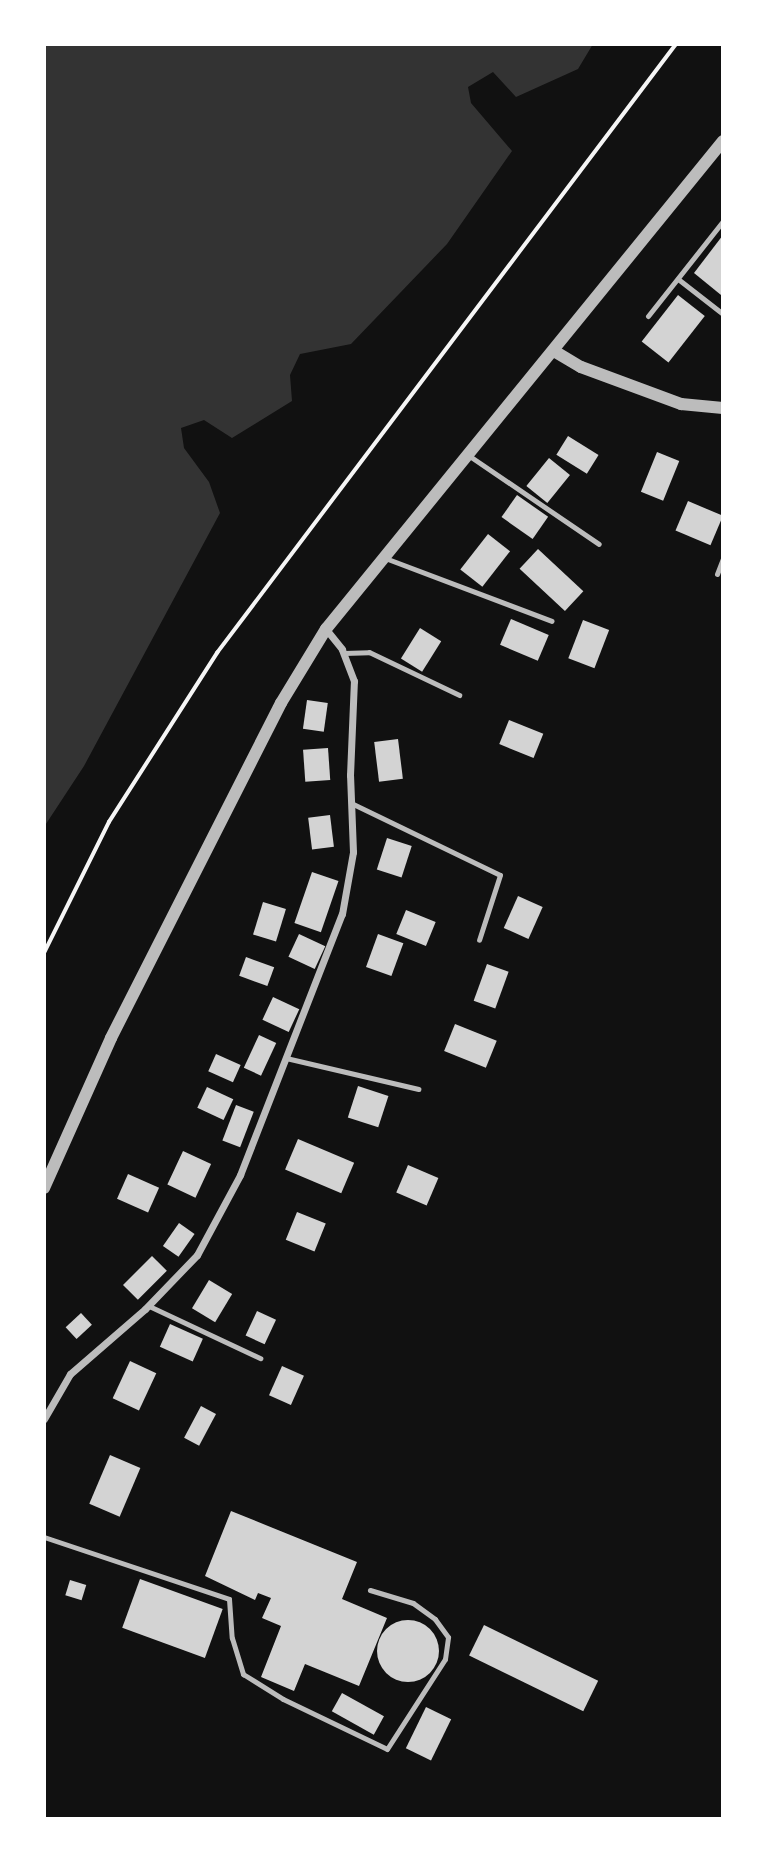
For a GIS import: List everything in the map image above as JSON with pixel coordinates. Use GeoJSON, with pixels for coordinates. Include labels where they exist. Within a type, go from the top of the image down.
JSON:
{"type":"FeatureCollection","features":[{"type":"Feature","properties":{"kind":"street"},"geometry":{"type":"LineString","coordinates":[[44,1188],[111,1038],[281,703],[326,629],[723,141]]}},
{"type":"Feature","properties":{"kind":"street"},"geometry":{"type":"LineString","coordinates":[[554,351],[581,366],[681,404],[723,408]]}},
{"type":"Feature","properties":{"kind":"street"},"geometry":{"type":"LineString","coordinates":[[44,1414],[70,1374],[149,1306],[197,1255],[240,1175],[342,914],[350,885],[354,852],[350,726],[354,681],[344,653],[326,629]]}},
{"type":"Feature","properties":{"kind":"lane"},"geometry":{"type":"LineString","coordinates":[[648,316],[723,221]]}},
{"type":"Feature","properties":{"kind":"lane"},"geometry":{"type":"LineString","coordinates":[[678,279],[723,314]]}},
{"type":"Feature","properties":{"kind":"lane"},"geometry":{"type":"LineString","coordinates":[[468,455],[599,544]]}},
{"type":"Feature","properties":{"kind":"lane"},"geometry":{"type":"LineString","coordinates":[[384,557],[552,621]]}},
{"type":"Feature","properties":{"kind":"lane"},"geometry":{"type":"LineString","coordinates":[[717,574],[723,558]]}},
{"type":"Feature","properties":{"kind":"lane"},"geometry":{"type":"LineString","coordinates":[[344,653],[369,652],[459,695]]}},
{"type":"Feature","properties":{"kind":"lane"},"geometry":{"type":"LineString","coordinates":[[351,803],[500,875],[479,940]]}},
{"type":"Feature","properties":{"kind":"lane"},"geometry":{"type":"LineString","coordinates":[[286,1058],[418,1089]]}},
{"type":"Feature","properties":{"kind":"lane"},"geometry":{"type":"LineString","coordinates":[[149,1306],[260,1358]]}},
{"type":"Feature","properties":{"kind":"lane"},"geometry":{"type":"LineString","coordinates":[[44,1537],[229,1599],[232,1638],[243,1674],[283,1699],[387,1749],[446,1659],[448,1637],[435,1619],[413,1603],[370,1590]]}},
{"type":"Feature","properties":{"kind":"path"},"geometry":{"type":"LineString","coordinates":[[44,953],[109,822],[217,653],[677,44]]}},
{"type":"Feature","properties":{"kind":"shaded area"},"geometry":{"type":"Polygon","coordinates":[[[44,44],[593,44],[578,69],[516,97],[493,72],[468,87],[471,103],[512,151],[447,244],[351,344],[300,354],[290,375],[292,401],[232,438],[204,420],[181,428],[184,448],[209,482],[220,513],[84,766],[44,827],[44,44]]]}},
{"type":"Feature","properties":{"kind":"building"},"geometry":{"type":"Polygon","coordinates":[[[723,235],[723,292],[721,295],[694,273],[723,235]]]}},
{"type":"Feature","properties":{"kind":"building"},"geometry":{"type":"Polygon","coordinates":[[[678,295],[705,316],[668,362],[642,341],[678,295]]]}},
{"type":"Feature","properties":{"kind":"building"},"geometry":{"type":"Polygon","coordinates":[[[568,436],[599,455],[587,474],[556,455],[568,436]]]}},
{"type":"Feature","properties":{"kind":"building"},"geometry":{"type":"Polygon","coordinates":[[[657,452],[679,461],[663,501],[641,492],[657,452]]]}},
{"type":"Feature","properties":{"kind":"building"},"geometry":{"type":"Polygon","coordinates":[[[549,458],[570,475],[547,503],[526,486],[549,458]]]}},
{"type":"Feature","properties":{"kind":"building"},"geometry":{"type":"Polygon","coordinates":[[[517,495],[548,517],[533,539],[502,517],[517,495]]]}},
{"type":"Feature","properties":{"kind":"building"},"geometry":{"type":"Polygon","coordinates":[[[688,501],[723,516],[710,545],[675,530],[688,501]]]}},
{"type":"Feature","properties":{"kind":"building"},"geometry":{"type":"Polygon","coordinates":[[[488,534],[510,551],[482,587],[460,569],[488,534]]]}},
{"type":"Feature","properties":{"kind":"building"},"geometry":{"type":"Polygon","coordinates":[[[538,549],[583,591],[565,611],[520,569],[538,549]]]}},
{"type":"Feature","properties":{"kind":"building"},"geometry":{"type":"Polygon","coordinates":[[[511,619],[549,635],[538,661],[500,645],[511,619]]]}},
{"type":"Feature","properties":{"kind":"building"},"geometry":{"type":"Polygon","coordinates":[[[583,620],[609,630],[594,668],[568,658],[583,620]]]}},
{"type":"Feature","properties":{"kind":"building"},"geometry":{"type":"Polygon","coordinates":[[[420,628],[441,641],[422,672],[401,659],[420,628]]]}},
{"type":"Feature","properties":{"kind":"building"},"geometry":{"type":"Polygon","coordinates":[[[307,700],[328,703],[324,732],[303,729],[307,700]]]}},
{"type":"Feature","properties":{"kind":"building"},"geometry":{"type":"Polygon","coordinates":[[[509,720],[543,734],[534,758],[499,744],[509,720]]]}},
{"type":"Feature","properties":{"kind":"building"},"geometry":{"type":"Polygon","coordinates":[[[398,739],[403,779],[379,782],[374,742],[398,739]]]}},
{"type":"Feature","properties":{"kind":"building"},"geometry":{"type":"Polygon","coordinates":[[[328,748],[330,780],[305,782],[303,750],[328,748]]]}},
{"type":"Feature","properties":{"kind":"building"},"geometry":{"type":"Polygon","coordinates":[[[330,815],[334,847],[312,849],[308,818],[330,815]]]}},
{"type":"Feature","properties":{"kind":"building"},"geometry":{"type":"Polygon","coordinates":[[[387,838],[412,846],[402,877],[377,869],[387,838]]]}},
{"type":"Feature","properties":{"kind":"building"},"geometry":{"type":"Polygon","coordinates":[[[312,872],[338,881],[321,932],[294,923],[312,872]]]}},
{"type":"Feature","properties":{"kind":"building"},"geometry":{"type":"Polygon","coordinates":[[[518,896],[543,907],[528,939],[504,928],[518,896]]]}},
{"type":"Feature","properties":{"kind":"building"},"geometry":{"type":"Polygon","coordinates":[[[263,902],[286,909],[276,942],[253,935],[263,902]]]}},
{"type":"Feature","properties":{"kind":"building"},"geometry":{"type":"Polygon","coordinates":[[[406,910],[436,922],[426,946],[396,934],[406,910]]]}},
{"type":"Feature","properties":{"kind":"building"},"geometry":{"type":"Polygon","coordinates":[[[299,934],[325,946],[315,969],[288,957],[299,934]]]}},
{"type":"Feature","properties":{"kind":"building"},"geometry":{"type":"Polygon","coordinates":[[[378,934],[403,943],[391,976],[366,967],[378,934]]]}},
{"type":"Feature","properties":{"kind":"building"},"geometry":{"type":"Polygon","coordinates":[[[246,957],[274,967],[267,986],[239,976],[246,957]]]}},
{"type":"Feature","properties":{"kind":"building"},"geometry":{"type":"Polygon","coordinates":[[[487,964],[509,972],[495,1009],[474,1001],[487,964]]]}},
{"type":"Feature","properties":{"kind":"building"},"geometry":{"type":"Polygon","coordinates":[[[273,997],[299,1009],[289,1032],[262,1020],[273,997]]]}},
{"type":"Feature","properties":{"kind":"building"},"geometry":{"type":"Polygon","coordinates":[[[455,1024],[497,1041],[486,1068],[444,1051],[455,1024]]]}},
{"type":"Feature","properties":{"kind":"building"},"geometry":{"type":"Polygon","coordinates":[[[259,1035],[276,1043],[261,1076],[244,1068],[259,1035]]]}},
{"type":"Feature","properties":{"kind":"building"},"geometry":{"type":"Polygon","coordinates":[[[216,1054],[241,1065],[233,1082],[208,1071],[216,1054]]]}},
{"type":"Feature","properties":{"kind":"building"},"geometry":{"type":"Polygon","coordinates":[[[358,1086],[388,1096],[378,1127],[348,1117],[358,1086]]]}},
{"type":"Feature","properties":{"kind":"building"},"geometry":{"type":"Polygon","coordinates":[[[207,1087],[233,1099],[224,1120],[197,1108],[207,1087]]]}},
{"type":"Feature","properties":{"kind":"building"},"geometry":{"type":"Polygon","coordinates":[[[236,1105],[254,1112],[240,1147],[222,1140],[236,1105]]]}},
{"type":"Feature","properties":{"kind":"building"},"geometry":{"type":"Polygon","coordinates":[[[298,1139],[354,1163],[341,1193],[285,1169],[298,1139]]]}},
{"type":"Feature","properties":{"kind":"building"},"geometry":{"type":"Polygon","coordinates":[[[183,1151],[211,1164],[195,1198],[167,1185],[183,1151]]]}},
{"type":"Feature","properties":{"kind":"building"},"geometry":{"type":"Polygon","coordinates":[[[408,1165],[438,1178],[427,1206],[396,1193],[408,1165]]]}},
{"type":"Feature","properties":{"kind":"building"},"geometry":{"type":"Polygon","coordinates":[[[128,1174],[159,1188],[148,1212],[117,1199],[128,1174]]]}},
{"type":"Feature","properties":{"kind":"building"},"geometry":{"type":"Polygon","coordinates":[[[297,1212],[326,1224],[315,1251],[286,1240],[297,1212]]]}},
{"type":"Feature","properties":{"kind":"building"},"geometry":{"type":"Polygon","coordinates":[[[179,1223],[195,1234],[179,1257],[163,1246],[179,1223]]]}},
{"type":"Feature","properties":{"kind":"building"},"geometry":{"type":"Polygon","coordinates":[[[152,1256],[167,1271],[138,1300],[123,1285],[152,1256]]]}},
{"type":"Feature","properties":{"kind":"building"},"geometry":{"type":"Polygon","coordinates":[[[209,1280],[232,1294],[215,1322],[192,1308],[209,1280]]]}},
{"type":"Feature","properties":{"kind":"building"},"geometry":{"type":"Polygon","coordinates":[[[257,1311],[276,1320],[265,1344],[246,1335],[257,1311]]]}},
{"type":"Feature","properties":{"kind":"building"},"geometry":{"type":"Polygon","coordinates":[[[81,1313],[92,1325],[77,1339],[66,1327],[81,1313]]]}},
{"type":"Feature","properties":{"kind":"building"},"geometry":{"type":"Polygon","coordinates":[[[170,1324],[203,1339],[193,1361],[160,1347],[170,1324]]]}},
{"type":"Feature","properties":{"kind":"building"},"geometry":{"type":"Polygon","coordinates":[[[130,1361],[156,1373],[139,1410],[113,1398],[130,1361]]]}},
{"type":"Feature","properties":{"kind":"building"},"geometry":{"type":"Polygon","coordinates":[[[282,1366],[304,1376],[291,1405],[269,1395],[282,1366]]]}},
{"type":"Feature","properties":{"kind":"building"},"geometry":{"type":"Polygon","coordinates":[[[201,1406],[216,1414],[199,1446],[184,1438],[201,1406]]]}},
{"type":"Feature","properties":{"kind":"building"},"geometry":{"type":"Polygon","coordinates":[[[110,1455],[140,1468],[120,1517],[89,1504],[110,1455]]]}},
{"type":"Feature","properties":{"kind":"building"},"geometry":{"type":"Polygon","coordinates":[[[231,1511],[357,1562],[342,1599],[387,1618],[359,1686],[305,1664],[294,1691],[261,1677],[281,1626],[262,1618],[271,1598],[258,1593],[255,1600],[205,1576],[231,1511]]]}},
{"type":"Feature","properties":{"kind":"building"},"geometry":{"type":"Polygon","coordinates":[[[140,1579],[223,1609],[205,1658],[122,1628],[140,1579]]]}},
{"type":"Feature","properties":{"kind":"building"},"geometry":{"type":"Polygon","coordinates":[[[70,1580],[86,1585],[82,1600],[65,1595],[70,1580]]]}},
{"type":"Feature","properties":{"kind":"building"},"geometry":{"type":"Polygon","coordinates":[[[408,1620],[420,1622],[430,1629],[437,1639],[437,1663],[430,1673],[420,1680],[408,1682],[396,1680],[386,1673],[379,1663],[377,1651],[379,1639],[386,1629],[396,1622],[408,1620]]]}},
{"type":"Feature","properties":{"kind":"building"},"geometry":{"type":"Polygon","coordinates":[[[484,1625],[598,1681],[583,1711],[469,1656],[484,1625]]]}},
{"type":"Feature","properties":{"kind":"building"},"geometry":{"type":"Polygon","coordinates":[[[342,1693],[384,1716],[374,1735],[332,1711],[342,1693]]]}},
{"type":"Feature","properties":{"kind":"building"},"geometry":{"type":"Polygon","coordinates":[[[426,1707],[451,1719],[431,1761],[406,1748],[426,1707]]]}}]}
